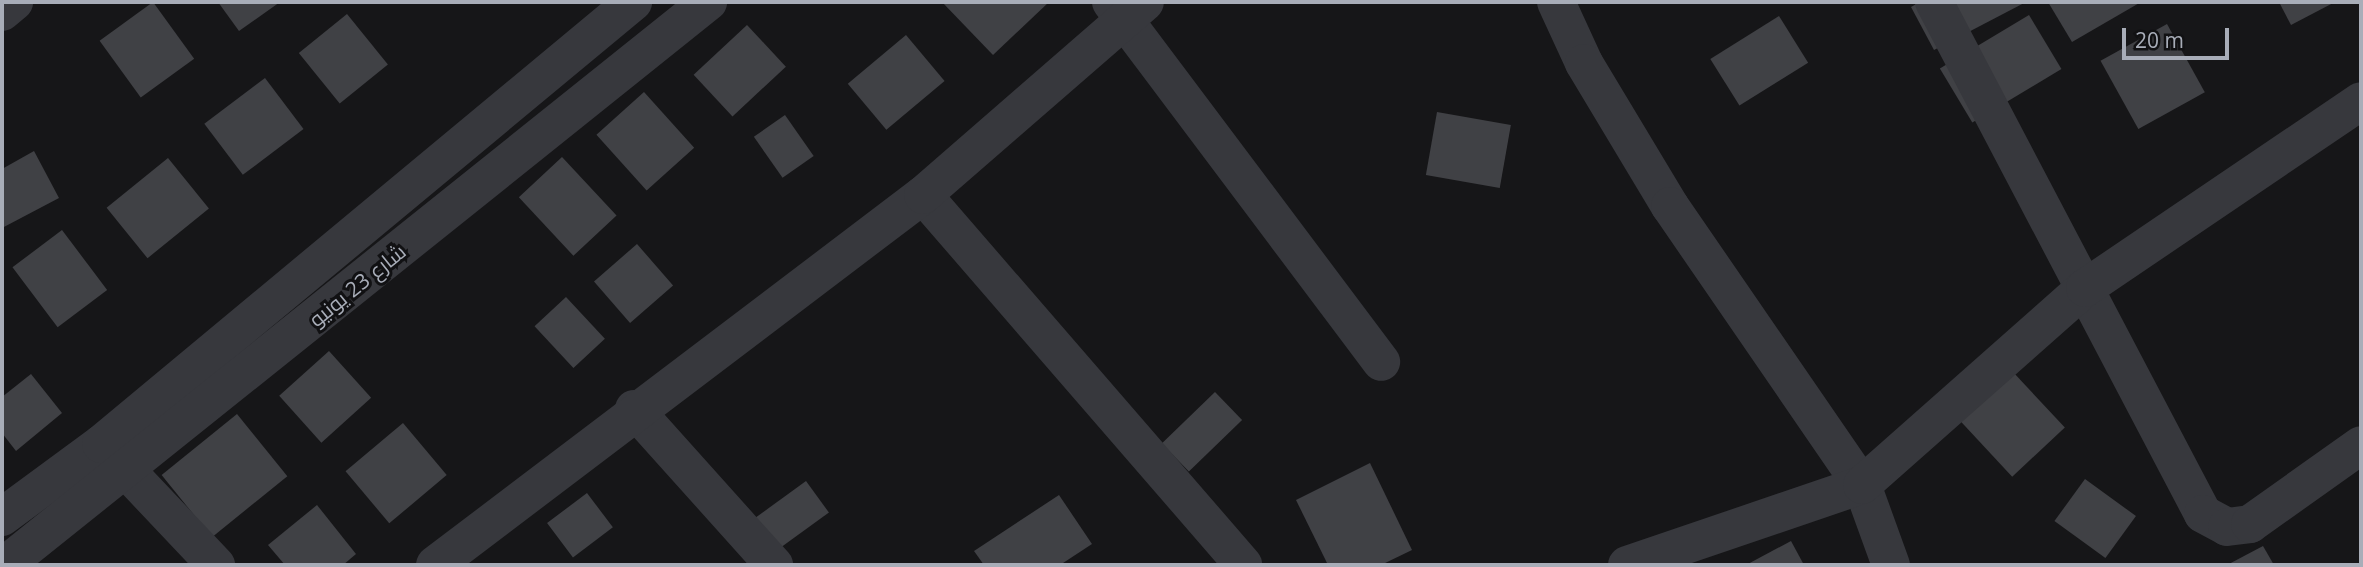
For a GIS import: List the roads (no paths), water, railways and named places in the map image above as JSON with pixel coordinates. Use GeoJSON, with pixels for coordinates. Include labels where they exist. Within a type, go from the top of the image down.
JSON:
{"type":"FeatureCollection","features":[{"type":"Feature","properties":{"kind":"street"},"geometry":{"type":"LineString","coordinates":[[2,12],[14,2]]}},
{"type":"Feature","properties":{"kind":"street","name":"شارع 23 يونيو"},"geometry":{"type":"LineString","coordinates":[[2,517],[114,457],[708,2]]}},
{"type":"Feature","properties":{"kind":"street"},"geometry":{"type":"LineString","coordinates":[[1556,2],[1584,62],[1670,206],[1862,485],[1891,565]]}},
{"type":"Feature","properties":{"kind":"street"},"geometry":{"type":"LineString","coordinates":[[1934,2],[2203,514],[2227,527],[2250,524],[2361,445]]}},
{"type":"Feature","properties":{"kind":"street","name":"شارع 23 يونيو"},"geometry":{"type":"LineString","coordinates":[[5,565],[114,457],[620,7]]}},
{"type":"Feature","properties":{"kind":"street"},"geometry":{"type":"LineString","coordinates":[[435,565],[634,409],[923,195],[1127,7],[1381,362]]}},
{"type":"Feature","properties":{"kind":"street"},"geometry":{"type":"LineString","coordinates":[[1627,565],[1862,485],[2085,288],[2361,101]]}},
{"type":"Feature","properties":{"kind":"street"},"geometry":{"type":"LineString","coordinates":[[923,195],[1243,565]]}},
{"type":"Feature","properties":{"kind":"street"},"geometry":{"type":"LineString","coordinates":[[634,409],[774,565]]}},
{"type":"Feature","properties":{"kind":"street"},"geometry":{"type":"LineString","coordinates":[[114,457],[216,565]]}}]}
